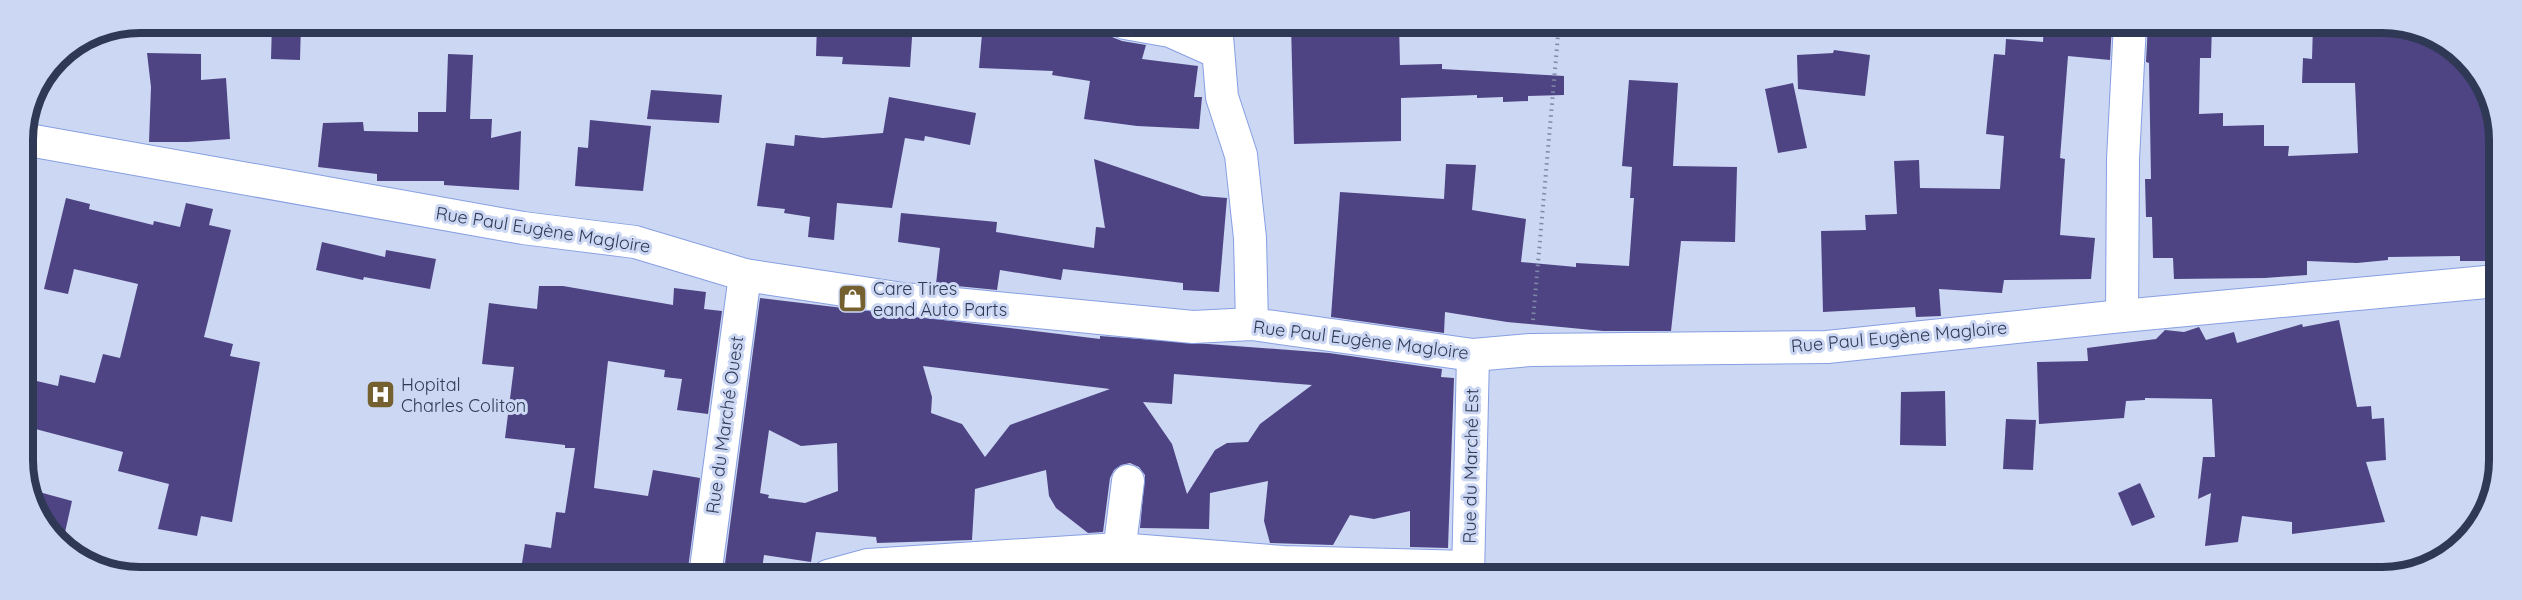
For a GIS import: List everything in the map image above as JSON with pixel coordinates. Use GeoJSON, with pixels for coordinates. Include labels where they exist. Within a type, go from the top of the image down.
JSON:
{"type":"FeatureCollection","features":[{"type":"Feature","properties":{"kind":"street"},"geometry":{"type":"LineString","coordinates":[[1183,33],[1216,38],[1222,97],[1241,155],[1250,238],[1252,324]]}},
{"type":"Feature","properties":{"kind":"street"},"geometry":{"type":"LineString","coordinates":[[2122,316],[2123,159],[2130,33]]}},
{"type":"Feature","properties":{"kind":"street","name":"Rue Paul Eugène Magloire"},"geometry":{"type":"LineString","coordinates":[[33,140],[523,228],[635,242],[745,275],[926,302],[1192,327],[1252,324],[1473,355],[1530,350],[1827,347],[2122,316],[2489,282]]}},
{"type":"Feature","properties":{"kind":"street","name":"Rue du Marché Ouest"},"geometry":{"type":"LineString","coordinates":[[706,567],[745,275]]}},
{"type":"Feature","properties":{"kind":"street","name":"Rue du Marché Est"},"geometry":{"type":"LineString","coordinates":[[1468,567],[1473,355]]}},
{"type":"Feature","properties":{"kind":"street"},"geometry":{"type":"LineString","coordinates":[[1117,563],[1128,481]]}},
{"type":"Feature","properties":{"kind":"street"},"geometry":{"type":"LineString","coordinates":[[861,567],[868,565],[1283,562],[1376,567]]}},
{"type":"Feature","properties":{"kind":"path"},"geometry":{"type":"LineString","coordinates":[[1530,350],[1558,33]]}},
{"type":"Feature","properties":{"kind":"building"},"geometry":{"type":"Polygon","coordinates":[[[272,33],[301,33],[300,60],[271,59],[272,33]]]}},
{"type":"Feature","properties":{"kind":"building"},"geometry":{"type":"Polygon","coordinates":[[[817,33],[912,33],[910,67],[842,64],[843,57],[816,56],[817,33]]]}},
{"type":"Feature","properties":{"kind":"building"},"geometry":{"type":"Polygon","coordinates":[[[982,33],[1102,33],[1122,41],[1146,45],[1142,59],[1198,66],[1194,97],[1202,97],[1199,129],[1137,126],[1084,119],[1090,81],[1052,75],[1053,71],[979,68],[982,33]]]}},
{"type":"Feature","properties":{"kind":"building"},"geometry":{"type":"Polygon","coordinates":[[[1291,33],[1399,33],[1400,65],[1442,64],[1442,69],[1564,76],[1564,95],[1528,96],[1528,101],[1503,102],[1503,97],[1477,98],[1477,95],[1401,98],[1401,141],[1294,144],[1291,33]]]}},
{"type":"Feature","properties":{"kind":"building"},"geometry":{"type":"Polygon","coordinates":[[[2044,33],[2112,33],[2110,60],[2068,56],[2060,158],[2065,159],[2060,235],[2095,238],[2091,279],[2004,280],[2002,293],[1939,289],[1941,316],[1916,317],[1915,307],[1823,312],[1821,231],[1866,230],[1865,215],[1897,214],[1894,161],[1919,160],[1920,188],[2000,189],[2004,136],[1986,134],[1994,54],[2005,55],[2006,39],[2043,42],[2044,33]]]}},
{"type":"Feature","properties":{"kind":"building"},"geometry":{"type":"Polygon","coordinates":[[[2148,33],[2212,33],[2211,58],[2200,58],[2199,114],[2223,113],[2223,126],[2264,125],[2264,146],[2289,146],[2288,156],[2358,153],[2355,83],[2302,83],[2303,58],[2312,59],[2313,33],[2396,34],[2417,39],[2442,51],[2458,64],[2475,86],[2487,119],[2489,224],[2487,261],[2460,261],[2460,256],[2388,257],[2388,260],[2357,263],[2307,261],[2307,275],[2174,279],[2173,258],[2153,258],[2152,217],[2146,217],[2145,179],[2151,179],[2149,63],[2146,62],[2148,33]]]}},
{"type":"Feature","properties":{"kind":"building"},"geometry":{"type":"Polygon","coordinates":[[[1834,50],[1870,55],[1865,96],[1798,89],[1797,55],[1833,53],[1834,50]]]}},
{"type":"Feature","properties":{"kind":"building"},"geometry":{"type":"Polygon","coordinates":[[[147,53],[201,54],[201,80],[226,78],[230,139],[149,142],[151,87],[147,53]]]}},
{"type":"Feature","properties":{"kind":"building"},"geometry":{"type":"Polygon","coordinates":[[[448,54],[473,55],[470,119],[492,119],[491,138],[521,131],[519,190],[444,185],[444,181],[377,181],[377,174],[318,167],[323,123],[363,122],[364,131],[418,132],[418,112],[446,112],[448,54]]]}},
{"type":"Feature","properties":{"kind":"building"},"geometry":{"type":"Polygon","coordinates":[[[1629,80],[1678,83],[1673,166],[1737,167],[1735,242],[1681,241],[1671,331],[1603,331],[1507,322],[1445,312],[1444,333],[1331,317],[1340,192],[1444,199],[1446,164],[1476,165],[1472,210],[1526,219],[1521,262],[1576,267],[1576,263],[1629,266],[1634,198],[1630,198],[1632,167],[1622,166],[1629,80]]]}},
{"type":"Feature","properties":{"kind":"building"},"geometry":{"type":"Polygon","coordinates":[[[1793,83],[1807,148],[1778,153],[1765,89],[1793,83]]]}},
{"type":"Feature","properties":{"kind":"building"},"geometry":{"type":"Polygon","coordinates":[[[651,90],[722,95],[719,123],[647,119],[651,90]]]}},
{"type":"Feature","properties":{"kind":"building"},"geometry":{"type":"Polygon","coordinates":[[[889,97],[976,113],[970,145],[925,136],[924,141],[905,138],[892,208],[837,203],[834,240],[808,237],[810,217],[784,213],[785,209],[757,206],[766,143],[794,146],[795,135],[823,138],[883,133],[889,97]]]}},
{"type":"Feature","properties":{"kind":"building"},"geometry":{"type":"Polygon","coordinates":[[[590,120],[651,126],[643,191],[575,186],[578,147],[588,148],[590,120]]]}},
{"type":"Feature","properties":{"kind":"building"},"geometry":{"type":"Polygon","coordinates":[[[1094,159],[1202,196],[1227,198],[1219,292],[1183,290],[1183,283],[1063,269],[1061,280],[1000,270],[997,290],[936,284],[940,248],[898,242],[901,213],[997,222],[996,232],[1094,248],[1096,227],[1105,228],[1094,159]]]}},
{"type":"Feature","properties":{"kind":"building"},"geometry":{"type":"Polygon","coordinates":[[[66,198],[90,204],[89,209],[153,225],[154,221],[180,227],[186,203],[213,209],[209,225],[231,230],[204,337],[233,344],[230,356],[260,362],[232,522],[201,516],[197,536],[158,529],[169,484],[118,471],[123,452],[33,428],[33,380],[58,386],[60,375],[95,383],[103,354],[120,358],[138,284],[74,269],[68,294],[44,289],[66,198]]]}},
{"type":"Feature","properties":{"kind":"building"},"geometry":{"type":"Polygon","coordinates":[[[322,242],[385,257],[386,250],[436,259],[430,289],[364,277],[363,280],[316,270],[322,242]]]}},
{"type":"Feature","properties":{"kind":"building"},"geometry":{"type":"Polygon","coordinates":[[[539,286],[563,286],[673,305],[674,288],[706,292],[704,309],[722,311],[708,414],[677,410],[682,379],[664,377],[665,370],[608,361],[594,488],[648,496],[653,470],[700,478],[688,567],[521,567],[525,544],[551,548],[556,512],[565,513],[575,448],[505,438],[514,367],[482,364],[489,303],[537,309],[539,286]]]}},
{"type":"Feature","properties":{"kind":"building"},"geometry":{"type":"Polygon","coordinates":[[[760,298],[1100,339],[1100,336],[1329,353],[1442,369],[1441,377],[1454,378],[1448,548],[1410,547],[1410,511],[1374,519],[1350,515],[1333,545],[1270,543],[1264,521],[1268,481],[1210,493],[1209,529],[1140,528],[1145,475],[1139,467],[1130,463],[1114,470],[1110,478],[1103,532],[1088,533],[1056,508],[1049,496],[1046,470],[975,489],[972,540],[877,543],[876,537],[816,532],[811,562],[764,555],[762,567],[725,567],[760,298]],[[923,366],[932,397],[931,413],[962,424],[985,457],[1010,425],[1110,389],[923,366]],[[1174,374],[1172,404],[1143,402],[1172,444],[1187,494],[1215,450],[1227,443],[1248,442],[1260,424],[1312,385],[1174,374]],[[769,430],[760,493],[769,495],[768,498],[805,503],[838,491],[837,443],[801,446],[769,430]]]}},
{"type":"Feature","properties":{"kind":"building"},"geometry":{"type":"Polygon","coordinates":[[[2339,320],[2357,407],[2371,406],[2372,419],[2384,418],[2386,460],[2366,462],[2385,522],[2292,534],[2292,522],[2242,516],[2238,542],[2205,546],[2211,493],[2198,499],[2203,457],[2215,457],[2212,399],[2145,398],[2145,400],[2126,401],[2124,418],[2039,424],[2037,362],[2088,361],[2087,348],[2156,339],[2165,330],[2184,332],[2199,327],[2206,340],[2234,332],[2237,343],[2302,324],[2303,327],[2339,320]]]}},
{"type":"Feature","properties":{"kind":"building"},"geometry":{"type":"Polygon","coordinates":[[[1945,391],[1946,446],[1900,445],[1901,392],[1945,391]]]}},
{"type":"Feature","properties":{"kind":"building"},"geometry":{"type":"Polygon","coordinates":[[[2006,419],[2036,420],[2033,470],[2003,469],[2006,419]]]}},
{"type":"Feature","properties":{"kind":"building"},"geometry":{"type":"Polygon","coordinates":[[[2140,483],[2155,517],[2132,526],[2118,493],[2140,483]]]}},
{"type":"Feature","properties":{"kind":"building"},"geometry":{"type":"Polygon","coordinates":[[[38,492],[72,501],[64,536],[51,520],[38,492]]]}},
{"type":"Feature","properties":{"kind":"place","name":"Care Tires eand Auto Parts"},"geometry":{"type":"Point","coordinates":[852,299]}},
{"type":"Feature","properties":{"kind":"place","name":"Hopital Charles Coliton"},"geometry":{"type":"Point","coordinates":[380,395]}}]}
